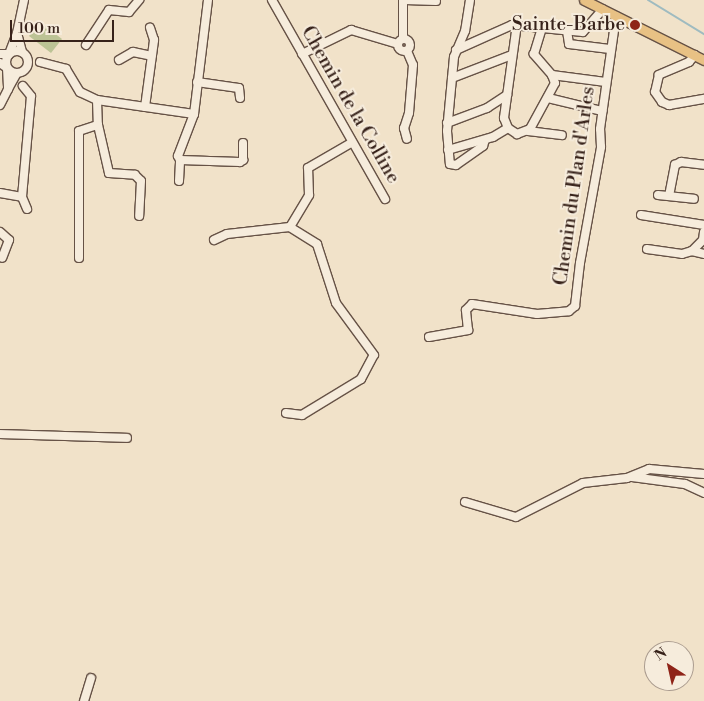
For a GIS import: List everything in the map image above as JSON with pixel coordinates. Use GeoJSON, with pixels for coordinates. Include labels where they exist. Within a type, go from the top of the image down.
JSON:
{"type":"FeatureCollection","features":[{"type":"Feature","properties":{"kind":"main road"},"geometry":{"type":"LineString","coordinates":[[584,0],[704,60]]}},
{"type":"Feature","properties":{"kind":"street"},"geometry":{"type":"LineString","coordinates":[[24,0],[17,33],[9,54],[30,99],[22,197],[27,209]]}},
{"type":"Feature","properties":{"kind":"street"},"geometry":{"type":"LineString","coordinates":[[86,45],[109,10],[129,12],[139,0]]}},
{"type":"Feature","properties":{"kind":"street"},"geometry":{"type":"LineString","coordinates":[[180,181],[179,158],[194,114],[208,0]]}},
{"type":"Feature","properties":{"kind":"street","name":"Chemin de la Colline"},"geometry":{"type":"LineString","coordinates":[[272,0],[351,143],[385,199]]}},
{"type":"Feature","properties":{"kind":"street"},"geometry":{"type":"LineString","coordinates":[[407,139],[404,128],[410,113],[413,66],[407,50],[400,49],[404,0],[436,1]]}},
{"type":"Feature","properties":{"kind":"street"},"geometry":{"type":"LineString","coordinates":[[470,0],[465,31],[456,50],[452,78],[447,123],[448,162],[454,166],[483,146],[485,140]]}},
{"type":"Feature","properties":{"kind":"street"},"geometry":{"type":"LineString","coordinates":[[456,50],[517,24],[583,32],[603,9]]}},
{"type":"Feature","properties":{"kind":"street","name":"Chemin du Plan d'Arles"},"geometry":{"type":"LineString","coordinates":[[429,337],[468,330],[466,310],[472,304],[537,314],[574,308],[601,147],[602,111],[616,16]]}},
{"type":"Feature","properties":{"kind":"street"},"geometry":{"type":"LineString","coordinates":[[517,24],[504,118],[508,128],[517,134],[528,131],[562,135]]}},
{"type":"Feature","properties":{"kind":"street"},"geometry":{"type":"LineString","coordinates":[[145,106],[154,33],[150,28]]}},
{"type":"Feature","properties":{"kind":"street"},"geometry":{"type":"LineString","coordinates":[[528,131],[555,83],[552,75],[534,54],[542,28]]}},
{"type":"Feature","properties":{"kind":"street"},"geometry":{"type":"LineString","coordinates":[[302,54],[351,30],[400,41]]}},
{"type":"Feature","properties":{"kind":"street"},"geometry":{"type":"LineString","coordinates":[[568,31],[569,44],[610,50]]}},
{"type":"Feature","properties":{"kind":"street"},"geometry":{"type":"LineString","coordinates":[[17,33],[25,54]]}},
{"type":"Feature","properties":{"kind":"street"},"geometry":{"type":"LineString","coordinates":[[119,60],[133,52],[152,56]]}},
{"type":"Feature","properties":{"kind":"street"},"geometry":{"type":"LineString","coordinates":[[0,54],[25,54],[40,62],[66,69],[80,92],[97,100],[194,114]]}},
{"type":"Feature","properties":{"kind":"street"},"geometry":{"type":"LineString","coordinates":[[0,105],[15,70],[25,54]]}},
{"type":"Feature","properties":{"kind":"street"},"geometry":{"type":"LineString","coordinates":[[452,78],[512,55]]}},
{"type":"Feature","properties":{"kind":"street"},"geometry":{"type":"LineString","coordinates":[[695,55],[689,62],[659,76],[656,92],[662,102],[668,105],[704,99]]}},
{"type":"Feature","properties":{"kind":"street"},"geometry":{"type":"LineString","coordinates":[[15,70],[40,62]]}},
{"type":"Feature","properties":{"kind":"street"},"geometry":{"type":"LineString","coordinates":[[552,75],[606,82]]}},
{"type":"Feature","properties":{"kind":"street"},"geometry":{"type":"LineString","coordinates":[[197,82],[239,88],[240,98]]}},
{"type":"Feature","properties":{"kind":"street"},"geometry":{"type":"LineString","coordinates":[[447,123],[487,108],[507,95]]}},
{"type":"Feature","properties":{"kind":"street"},"geometry":{"type":"LineString","coordinates":[[548,98],[602,111]]}},
{"type":"Feature","properties":{"kind":"street"},"geometry":{"type":"LineString","coordinates":[[97,100],[98,125],[109,174],[135,175],[141,181],[139,216]]}},
{"type":"Feature","properties":{"kind":"street"},"geometry":{"type":"LineString","coordinates":[[79,258],[79,130],[98,125]]}},
{"type":"Feature","properties":{"kind":"street"},"geometry":{"type":"LineString","coordinates":[[448,150],[485,140],[508,128]]}},
{"type":"Feature","properties":{"kind":"street"},"geometry":{"type":"LineString","coordinates":[[179,158],[240,162],[243,160],[244,143]]}},
{"type":"Feature","properties":{"kind":"street"},"geometry":{"type":"LineString","coordinates":[[290,227],[309,195],[308,168],[351,143]]}},
{"type":"Feature","properties":{"kind":"street"},"geometry":{"type":"LineString","coordinates":[[669,196],[675,165],[682,162],[704,165]]}},
{"type":"Feature","properties":{"kind":"street"},"geometry":{"type":"LineString","coordinates":[[0,193],[22,197]]}},
{"type":"Feature","properties":{"kind":"street"},"geometry":{"type":"LineString","coordinates":[[658,195],[694,199]]}},
{"type":"Feature","properties":{"kind":"street"},"geometry":{"type":"LineString","coordinates":[[641,215],[704,225]]}},
{"type":"Feature","properties":{"kind":"street"},"geometry":{"type":"LineString","coordinates":[[214,240],[227,234],[290,227],[317,244],[336,303],[374,355],[362,379],[302,415],[286,413]]}},
{"type":"Feature","properties":{"kind":"street"},"geometry":{"type":"LineString","coordinates":[[0,232],[9,240],[2,258]]}},
{"type":"Feature","properties":{"kind":"street"},"geometry":{"type":"LineString","coordinates":[[647,249],[682,254],[692,251],[703,240],[704,232]]}},
{"type":"Feature","properties":{"kind":"street"},"geometry":{"type":"LineString","coordinates":[[692,251],[704,254]]}},
{"type":"Feature","properties":{"kind":"street"},"geometry":{"type":"LineString","coordinates":[[0,434],[127,438]]}},
{"type":"Feature","properties":{"kind":"street"},"geometry":{"type":"LineString","coordinates":[[626,478],[649,469],[704,474]]}},
{"type":"Feature","properties":{"kind":"street"},"geometry":{"type":"LineString","coordinates":[[465,502],[516,517],[583,483],[645,477],[685,484],[704,493]]}},
{"type":"Feature","properties":{"kind":"street"},"geometry":{"type":"LineString","coordinates":[[84,701],[91,678]]}},
{"type":"Feature","properties":{"kind":"green space"},"geometry":{"type":"Polygon","coordinates":[[[40,22],[62,39],[51,53],[29,36],[40,22]]]}},
{"type":"Feature","properties":{"kind":"waterway"},"geometry":{"type":"LineString","coordinates":[[648,0],[704,34]]}},
{"type":"Feature","properties":{"kind":"place","name":"Sainte-Barbe"},"geometry":{"type":"Point","coordinates":[635,25]}}]}
